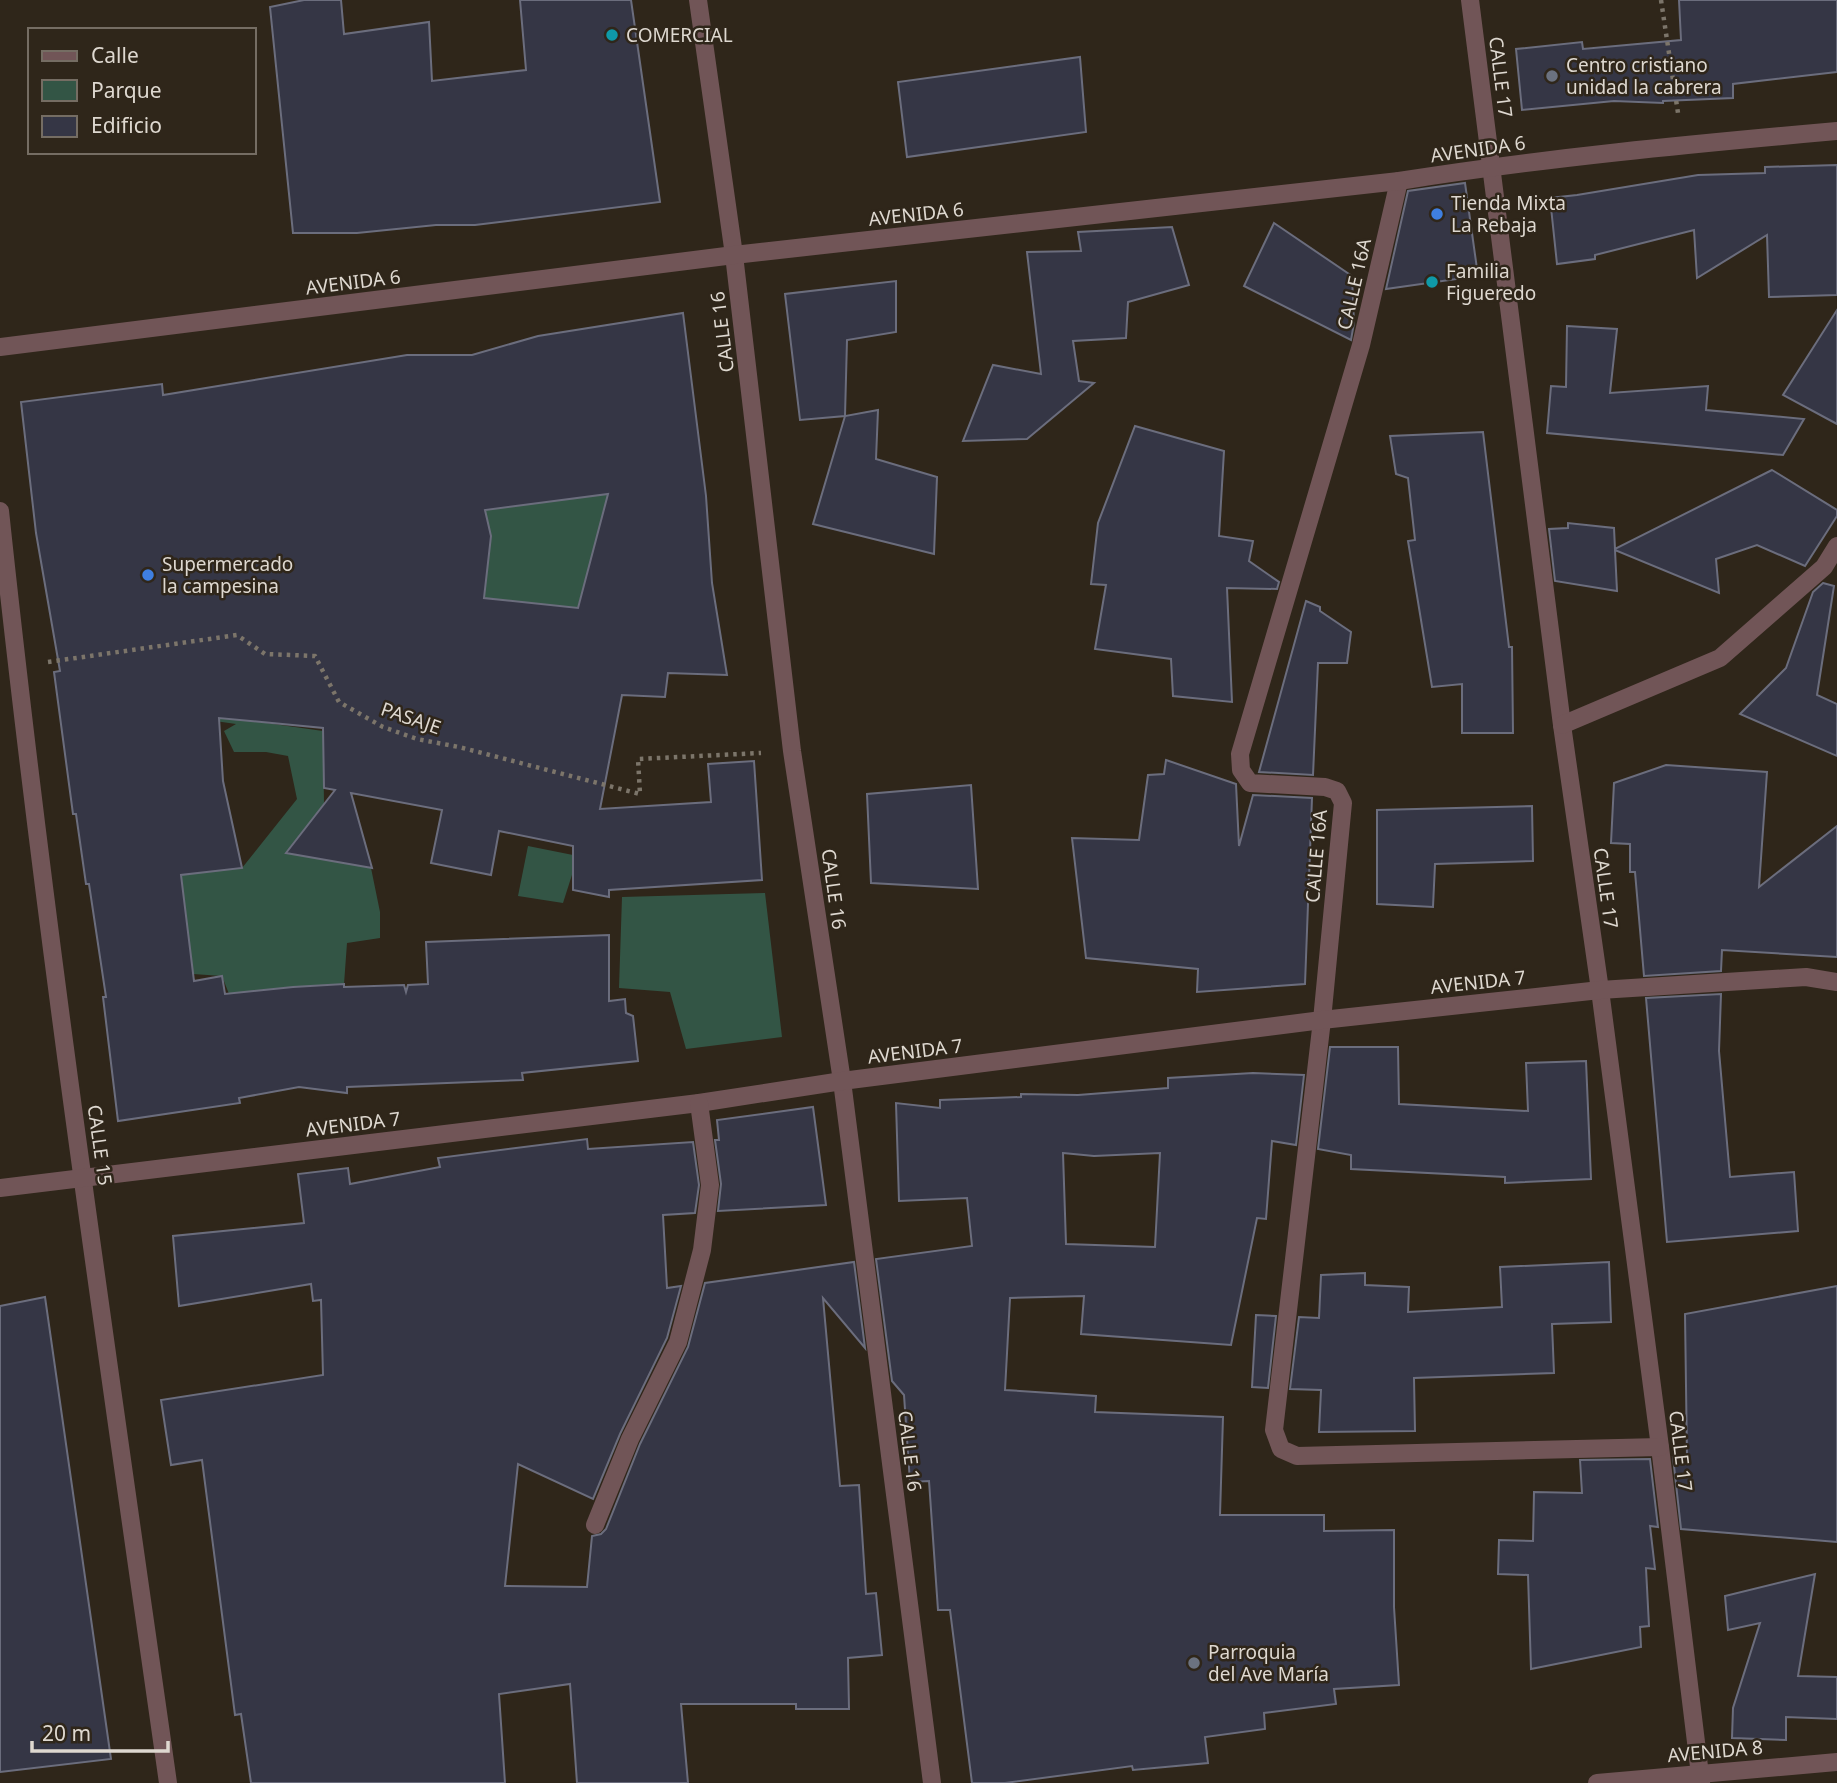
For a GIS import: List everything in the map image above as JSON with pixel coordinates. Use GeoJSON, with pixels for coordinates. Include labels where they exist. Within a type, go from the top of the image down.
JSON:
{"type":"FeatureCollection","features":[{"type":"Feature","properties":{"kind":"street","name":"CALLE 16"},"geometry":{"type":"LineString","coordinates":[[698,0],[734,255],[792,751],[842,1081],[932,1783]]}},
{"type":"Feature","properties":{"kind":"street","name":"CALLE 17"},"geometry":{"type":"LineString","coordinates":[[1470,0],[1562,725],[1660,1447],[1700,1778]]}},
{"type":"Feature","properties":{"kind":"street","name":"AVENIDA 6"},"geometry":{"type":"LineString","coordinates":[[0,347],[734,255],[1399,181],[1491,167],[1682,145],[1837,131]]}},
{"type":"Feature","properties":{"kind":"street","name":"CALLE 16A"},"geometry":{"type":"LineString","coordinates":[[1399,181],[1361,345],[1240,754],[1241,769],[1250,783],[1325,788],[1337,791],[1343,803],[1322,1020],[1274,1430],[1281,1449],[1297,1456],[1660,1447]]}},
{"type":"Feature","properties":{"kind":"street","name":"CALLE 15"},"geometry":{"type":"LineString","coordinates":[[0,511],[16,666],[83,1179],[168,1783]]}},
{"type":"Feature","properties":{"kind":"street"},"geometry":{"type":"LineString","coordinates":[[1562,725],[1720,659],[1824,567],[1837,547]]}},
{"type":"Feature","properties":{"kind":"street","name":"AVENIDA 7"},"geometry":{"type":"LineString","coordinates":[[0,1188],[699,1103],[842,1081],[1322,1020],[1600,990],[1806,977],[1837,982]]}},
{"type":"Feature","properties":{"kind":"street"},"geometry":{"type":"LineString","coordinates":[[595,1525],[630,1439],[678,1342],[702,1250],[710,1185],[699,1103]]}},
{"type":"Feature","properties":{"kind":"street","name":"AVENIDA 8"},"geometry":{"type":"LineString","coordinates":[[1597,1783],[1700,1778],[1837,1762]]}},
{"type":"Feature","properties":{"kind":"path"},"geometry":{"type":"LineString","coordinates":[[1661,0],[1682,145]]}},
{"type":"Feature","properties":{"kind":"path","name":"PASAJE"},"geometry":{"type":"LineString","coordinates":[[16,666],[237,635],[265,654],[316,656],[340,702],[383,727],[417,739],[459,747],[640,794],[638,759],[792,751]]}},
{"type":"Feature","properties":{"kind":"green space"},"geometry":{"type":"Polygon","coordinates":[[[622,492],[587,574],[577,609],[484,598],[491,536],[485,510],[622,492]]]}},
{"type":"Feature","properties":{"kind":"green space"},"geometry":{"type":"Polygon","coordinates":[[[254,668],[253,721],[323,731],[324,804],[286,853],[371,868],[380,912],[380,938],[347,943],[344,984],[229,994],[222,976],[193,974],[181,875],[242,868],[297,799],[288,756],[266,752],[234,752],[224,731],[236,724],[215,721],[254,668]]]}},
{"type":"Feature","properties":{"kind":"green space"},"geometry":{"type":"Polygon","coordinates":[[[528,846],[578,856],[563,903],[518,896],[528,846]]]}},
{"type":"Feature","properties":{"kind":"green space"},"geometry":{"type":"Polygon","coordinates":[[[765,893],[782,1037],[686,1049],[670,992],[619,988],[622,897],[765,893]]]}},
{"type":"Feature","properties":{"kind":"building"},"geometry":{"type":"Polygon","coordinates":[[[304,0],[341,0],[344,34],[429,22],[432,81],[526,70],[520,0],[631,0],[660,202],[475,225],[436,225],[357,233],[293,233],[270,7],[304,0]]]}},
{"type":"Feature","properties":{"kind":"building"},"geometry":{"type":"Polygon","coordinates":[[[1679,0],[1837,0],[1837,72],[1733,84],[1733,98],[1663,103],[1614,101],[1522,110],[1516,49],[1582,42],[1583,49],[1681,40],[1679,0]]]}},
{"type":"Feature","properties":{"kind":"building"},"geometry":{"type":"Polygon","coordinates":[[[1080,57],[1086,132],[907,157],[898,82],[1080,57]]]}},
{"type":"Feature","properties":{"kind":"building"},"geometry":{"type":"Polygon","coordinates":[[[1837,165],[1837,295],[1769,297],[1767,235],[1697,278],[1694,230],[1595,255],[1595,259],[1557,264],[1550,198],[1698,175],[1765,173],[1765,167],[1837,165]]]}},
{"type":"Feature","properties":{"kind":"building"},"geometry":{"type":"Polygon","coordinates":[[[1465,183],[1478,276],[1386,289],[1408,191],[1465,183]]]}},
{"type":"Feature","properties":{"kind":"building"},"geometry":{"type":"Polygon","coordinates":[[[1274,223],[1352,276],[1354,323],[1351,340],[1244,286],[1274,223]]]}},
{"type":"Feature","properties":{"kind":"building"},"geometry":{"type":"Polygon","coordinates":[[[1172,227],[1189,285],[1128,302],[1126,338],[1073,341],[1079,381],[1094,383],[1027,439],[963,441],[993,365],[1041,374],[1027,252],[1081,251],[1078,232],[1172,227]]]}},
{"type":"Feature","properties":{"kind":"building"},"geometry":{"type":"Polygon","coordinates":[[[896,281],[896,332],[847,340],[845,416],[800,420],[785,294],[896,281]]]}},
{"type":"Feature","properties":{"kind":"building"},"geometry":{"type":"Polygon","coordinates":[[[1837,310],[1837,424],[1783,395],[1837,310]]]}},
{"type":"Feature","properties":{"kind":"building"},"geometry":{"type":"Polygon","coordinates":[[[683,313],[706,496],[712,583],[727,675],[668,673],[665,697],[622,695],[600,809],[711,802],[708,764],[754,761],[762,880],[609,890],[609,897],[573,890],[573,846],[499,831],[491,875],[431,863],[442,810],[351,793],[372,868],[286,853],[335,790],[324,788],[323,728],[219,718],[223,781],[242,868],[181,875],[194,981],[222,976],[225,994],[344,984],[344,987],[404,985],[406,992],[408,985],[428,984],[426,942],[609,935],[609,1001],[625,999],[626,1013],[633,1016],[638,1061],[522,1073],[523,1080],[347,1087],[347,1093],[299,1087],[239,1098],[240,1103],[118,1121],[103,997],[106,997],[89,884],[86,884],[76,814],[73,814],[54,672],[60,671],[36,533],[21,402],[162,384],[163,395],[407,355],[472,355],[538,336],[683,313]],[[608,494],[485,510],[491,536],[484,598],[578,608],[608,494]]]}},
{"type":"Feature","properties":{"kind":"building"},"geometry":{"type":"Polygon","coordinates":[[[1567,326],[1617,329],[1610,393],[1708,386],[1706,410],[1804,419],[1783,455],[1547,433],[1551,386],[1566,387],[1567,326]]]}},
{"type":"Feature","properties":{"kind":"building"},"geometry":{"type":"Polygon","coordinates":[[[878,410],[876,459],[937,477],[934,554],[813,524],[845,416],[878,410]]]}},
{"type":"Feature","properties":{"kind":"building"},"geometry":{"type":"Polygon","coordinates":[[[1135,426],[1224,451],[1219,536],[1253,541],[1249,561],[1279,582],[1277,589],[1227,588],[1232,702],[1173,696],[1171,659],[1095,649],[1106,585],[1091,584],[1098,523],[1135,426]]]}},
{"type":"Feature","properties":{"kind":"building"},"geometry":{"type":"Polygon","coordinates":[[[1483,432],[1509,647],[1512,647],[1513,733],[1462,733],[1462,684],[1432,687],[1408,541],[1415,540],[1408,478],[1396,474],[1390,436],[1483,432]]]}},
{"type":"Feature","properties":{"kind":"building"},"geometry":{"type":"Polygon","coordinates":[[[1772,470],[1837,510],[1837,516],[1805,566],[1757,545],[1716,559],[1719,593],[1615,550],[1617,591],[1555,581],[1549,529],[1568,528],[1568,523],[1614,528],[1615,549],[1772,470]]]}},
{"type":"Feature","properties":{"kind":"building"},"geometry":{"type":"Polygon","coordinates":[[[1823,583],[1834,586],[1817,695],[1837,704],[1837,756],[1740,714],[1786,668],[1813,592],[1823,583]]]}},
{"type":"Feature","properties":{"kind":"building"},"geometry":{"type":"Polygon","coordinates":[[[1306,601],[1320,607],[1320,611],[1351,632],[1347,663],[1318,663],[1313,775],[1259,772],[1306,601]]]}},
{"type":"Feature","properties":{"kind":"building"},"geometry":{"type":"Polygon","coordinates":[[[1166,760],[1236,784],[1239,846],[1253,795],[1312,798],[1305,984],[1197,992],[1198,969],[1086,958],[1072,838],[1139,840],[1148,775],[1164,774],[1166,760]]]}},
{"type":"Feature","properties":{"kind":"building"},"geometry":{"type":"Polygon","coordinates":[[[1666,765],[1767,772],[1759,887],[1837,826],[1837,957],[1722,950],[1721,971],[1644,976],[1635,872],[1630,872],[1630,844],[1611,843],[1614,783],[1666,765]]]}},
{"type":"Feature","properties":{"kind":"building"},"geometry":{"type":"Polygon","coordinates":[[[971,785],[978,889],[871,883],[867,794],[971,785]]]}},
{"type":"Feature","properties":{"kind":"building"},"geometry":{"type":"Polygon","coordinates":[[[1532,806],[1533,861],[1435,864],[1433,907],[1377,904],[1377,810],[1532,806]]]}},
{"type":"Feature","properties":{"kind":"building"},"geometry":{"type":"Polygon","coordinates":[[[1721,994],[1719,1051],[1730,1177],[1794,1172],[1798,1231],[1667,1242],[1646,998],[1721,994]]]}},
{"type":"Feature","properties":{"kind":"building"},"geometry":{"type":"Polygon","coordinates":[[[1330,1047],[1398,1047],[1399,1104],[1528,1111],[1526,1063],[1586,1061],[1591,1179],[1505,1183],[1505,1177],[1351,1169],[1351,1155],[1318,1149],[1330,1047]]]}},
{"type":"Feature","properties":{"kind":"building"},"geometry":{"type":"Polygon","coordinates":[[[1253,1073],[1304,1075],[1296,1145],[1272,1141],[1266,1219],[1257,1218],[1231,1345],[1081,1334],[1084,1296],[1010,1298],[1005,1390],[1096,1396],[1095,1412],[1223,1417],[1220,1515],[1324,1515],[1324,1531],[1394,1530],[1394,1607],[1399,1685],[1334,1689],[1336,1704],[1264,1713],[1265,1729],[1205,1737],[1208,1763],[1133,1770],[1132,1766],[1005,1783],[972,1783],[950,1610],[938,1610],[929,1481],[910,1482],[904,1395],[892,1381],[876,1259],[972,1246],[967,1198],[899,1201],[896,1103],[940,1108],[940,1100],[1021,1097],[1021,1094],[1078,1095],[1168,1088],[1168,1078],[1253,1073]],[[1063,1153],[1066,1244],[1155,1247],[1160,1153],[1094,1156],[1063,1153]]]}},
{"type":"Feature","properties":{"kind":"building"},"geometry":{"type":"Polygon","coordinates":[[[813,1107],[826,1205],[718,1211],[721,1184],[715,1140],[719,1140],[717,1120],[813,1107]]]}},
{"type":"Feature","properties":{"kind":"building"},"geometry":{"type":"Polygon","coordinates":[[[587,1139],[588,1149],[693,1142],[699,1185],[695,1213],[663,1215],[667,1288],[681,1286],[667,1338],[620,1434],[593,1499],[518,1464],[505,1586],[587,1587],[592,1536],[601,1534],[606,1529],[640,1444],[688,1347],[705,1283],[854,1262],[865,1348],[823,1298],[840,1486],[859,1485],[866,1594],[876,1593],[882,1655],[848,1658],[849,1709],[796,1709],[796,1704],[681,1704],[688,1783],[577,1783],[570,1684],[499,1694],[505,1783],[251,1783],[241,1714],[235,1715],[202,1460],[171,1465],[161,1400],[323,1375],[321,1300],[313,1301],[311,1284],[179,1306],[173,1236],[304,1223],[298,1174],[348,1168],[350,1184],[440,1167],[438,1158],[587,1139]]]}},
{"type":"Feature","properties":{"kind":"building"},"geometry":{"type":"Polygon","coordinates":[[[1609,1262],[1611,1322],[1552,1324],[1554,1373],[1414,1378],[1415,1431],[1319,1432],[1321,1390],[1290,1389],[1299,1317],[1319,1318],[1321,1275],[1365,1273],[1365,1285],[1409,1287],[1408,1312],[1502,1307],[1500,1267],[1609,1262]]]}},
{"type":"Feature","properties":{"kind":"building"},"geometry":{"type":"Polygon","coordinates":[[[1837,1286],[1837,1542],[1681,1529],[1673,1457],[1687,1457],[1685,1314],[1837,1286]]]}},
{"type":"Feature","properties":{"kind":"building"},"geometry":{"type":"Polygon","coordinates":[[[45,1297],[111,1759],[0,1772],[0,1306],[45,1297]]]}},
{"type":"Feature","properties":{"kind":"building"},"geometry":{"type":"Polygon","coordinates":[[[1256,1315],[1276,1316],[1268,1388],[1252,1387],[1256,1315]]]}},
{"type":"Feature","properties":{"kind":"building"},"geometry":{"type":"Polygon","coordinates":[[[1650,1459],[1658,1527],[1650,1526],[1655,1569],[1646,1568],[1649,1626],[1640,1627],[1641,1647],[1531,1669],[1528,1575],[1498,1574],[1499,1540],[1533,1541],[1534,1492],[1582,1493],[1580,1460],[1650,1459]]]}},
{"type":"Feature","properties":{"kind":"building"},"geometry":{"type":"Polygon","coordinates":[[[1815,1574],[1798,1676],[1837,1677],[1837,1719],[1786,1717],[1786,1740],[1732,1738],[1733,1708],[1760,1623],[1728,1630],[1725,1596],[1815,1574]]]}},
{"type":"Feature","properties":{"kind":"place","name":"COMERCIAL"},"geometry":{"type":"Point","coordinates":[612,35]}},
{"type":"Feature","properties":{"kind":"place","name":"Centro cristiano unidad la cabrera"},"geometry":{"type":"Point","coordinates":[1552,76]}},
{"type":"Feature","properties":{"kind":"place","name":"Tienda Mixta La Rebaja"},"geometry":{"type":"Point","coordinates":[1437,214]}},
{"type":"Feature","properties":{"kind":"place","name":"Familia Figueredo"},"geometry":{"type":"Point","coordinates":[1432,282]}},
{"type":"Feature","properties":{"kind":"place","name":"Supermercado la campesina"},"geometry":{"type":"Point","coordinates":[148,575]}},
{"type":"Feature","properties":{"kind":"place","name":"Parroquia del Ave María"},"geometry":{"type":"Point","coordinates":[1194,1663]}}]}
